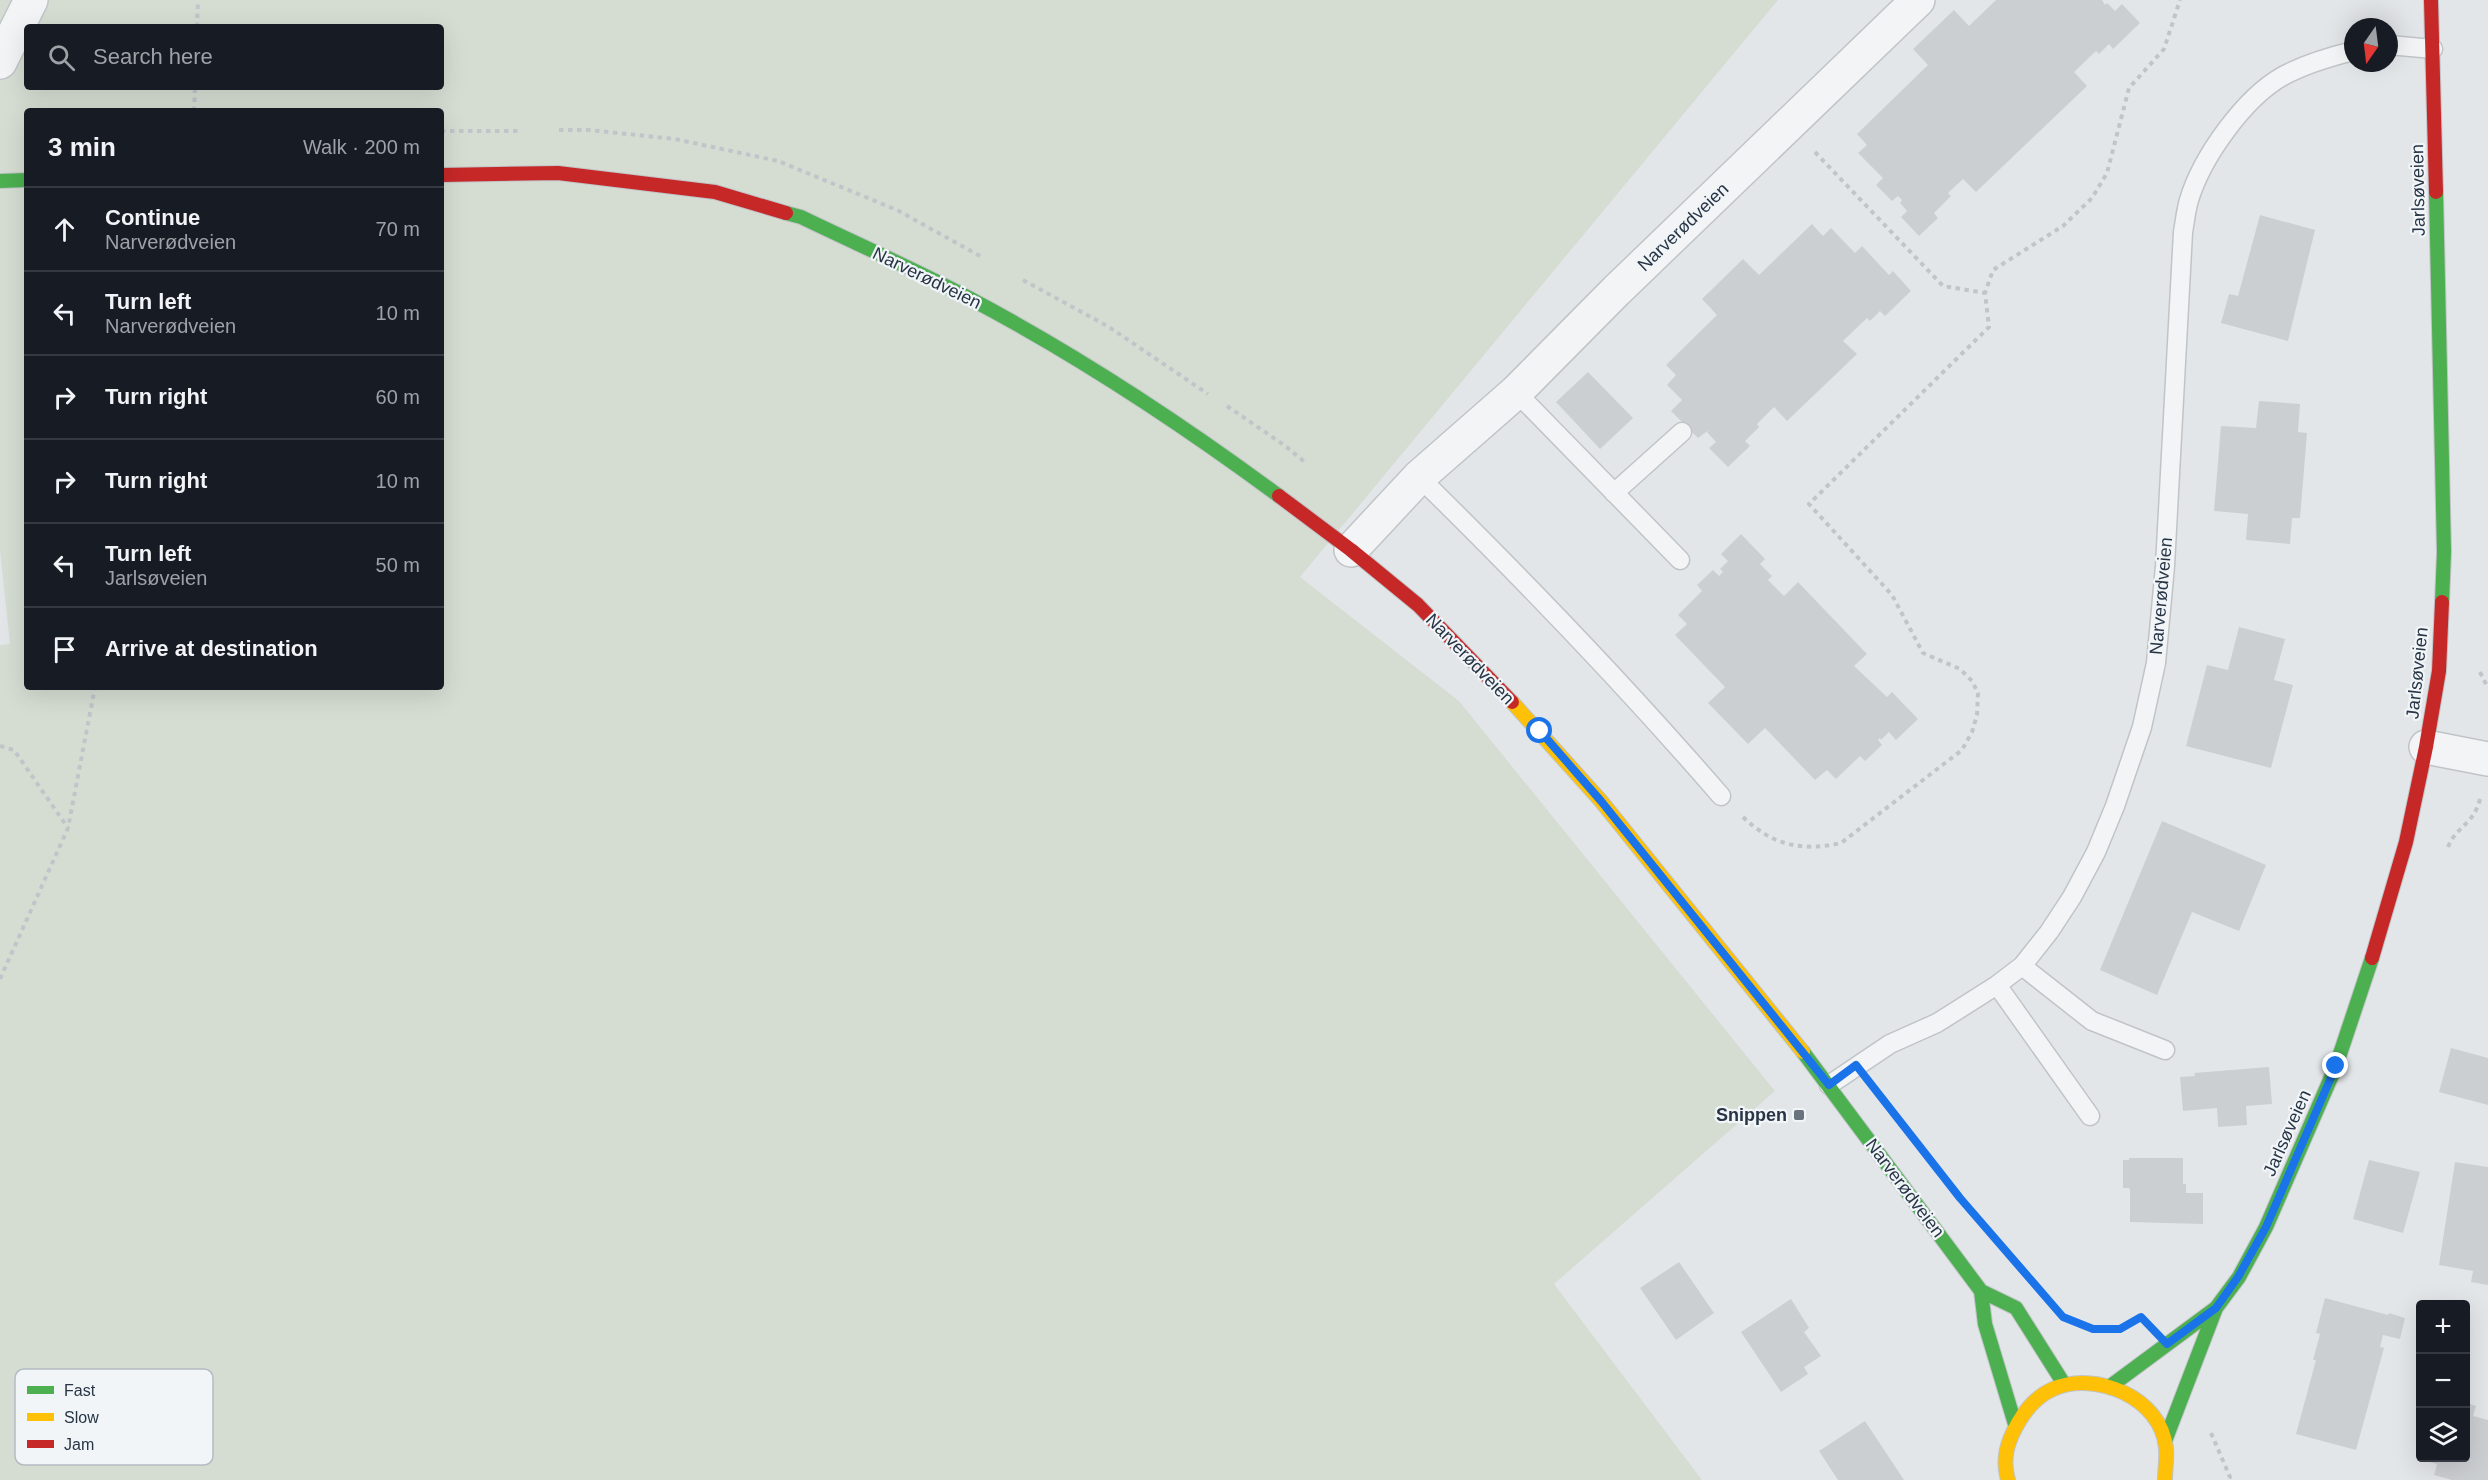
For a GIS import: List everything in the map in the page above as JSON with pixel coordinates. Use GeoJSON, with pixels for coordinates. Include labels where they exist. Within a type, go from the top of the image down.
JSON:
{"type":"FeatureCollection","features":[{"type":"Feature","properties":{"kind":"main road","name":"Jarlsøveien"},"geometry":{"type":"LineString","coordinates":[[2165,1440],[2216,1308],[2238,1277],[2266,1227],[2336,1066],[2381,931],[2406,842],[2426,747],[2439,671],[2444,552],[2431,0]]}},
{"type":"Feature","properties":{"kind":"main road","name":"Narverødveien"},"geometry":{"type":"LineString","coordinates":[[444,175],[558,173],[715,192],[801,217],[969,298],[1064,353],[1195,436],[1351,550],[1418,605],[1540,731],[1601,801],[1829,1085],[1981,1291],[2016,1308],[2064,1384]]}},
{"type":"Feature","properties":{"kind":"main road"},"geometry":{"type":"LineString","coordinates":[[0,181],[24,180]]}},
{"type":"Feature","properties":{"kind":"main road","name":"Narverødveien"},"geometry":{"type":"LineString","coordinates":[[1981,1291],[1985,1323],[2015,1424]]}},
{"type":"Feature","properties":{"kind":"main road","name":"Jarlsøveien"},"geometry":{"type":"LineString","coordinates":[[2112,1385],[2216,1308]]}},
{"type":"Feature","properties":{"kind":"main road"},"geometry":{"type":"LineString","coordinates":[[2008,1480],[2006,1447],[2015,1424],[2036,1398],[2064,1384],[2088,1381],[2112,1385],[2136,1397],[2154,1416],[2165,1440],[2168,1466],[2165,1480]]}},
{"type":"Feature","properties":{"kind":"street"},"geometry":{"type":"LineString","coordinates":[[0,62],[32,0]]}},
{"type":"Feature","properties":{"kind":"street","name":"Narverødveien"},"geometry":{"type":"LineString","coordinates":[[1351,550],[1419,477],[1516,392],[1616,291],[1918,0]]}},
{"type":"Feature","properties":{"kind":"street"},"geometry":{"type":"LineString","coordinates":[[2426,747],[2488,759]]}},
{"type":"Feature","properties":{"kind":"lane"},"geometry":{"type":"LineString","coordinates":[[2398,46],[2433,49]]}},
{"type":"Feature","properties":{"kind":"lane","name":"Narverødveien"},"geometry":{"type":"LineString","coordinates":[[1829,1085],[1890,1044],[1937,1023],[1997,985],[2022,966],[2067,906],[2096,852],[2142,727],[2156,663],[2165,566],[2183,232],[2190,199],[2206,163],[2237,118],[2258,95],[2283,77],[2324,58],[2344,53]]}},
{"type":"Feature","properties":{"kind":"lane"},"geometry":{"type":"LineString","coordinates":[[1516,392],[1680,560]]}},
{"type":"Feature","properties":{"kind":"lane"},"geometry":{"type":"LineString","coordinates":[[1614,493],[1682,432]]}},
{"type":"Feature","properties":{"kind":"lane"},"geometry":{"type":"LineString","coordinates":[[1419,477],[1509,565],[1648,711],[1721,796]]}},
{"type":"Feature","properties":{"kind":"lane"},"geometry":{"type":"LineString","coordinates":[[2022,966],[2092,1021],[2165,1050]]}},
{"type":"Feature","properties":{"kind":"lane"},"geometry":{"type":"LineString","coordinates":[[1997,985],[2090,1116]]}},
{"type":"Feature","properties":{"kind":"path"},"geometry":{"type":"LineString","coordinates":[[197,24],[198,0]]}},
{"type":"Feature","properties":{"kind":"path"},"geometry":{"type":"LineString","coordinates":[[1721,796],[1759,832],[1789,845],[1822,847],[1841,843],[1962,750],[1972,732],[1977,715],[1978,693],[1972,681],[1960,669],[1923,653],[1892,595],[1809,504],[1989,327],[1985,293],[1993,270],[2063,226],[2092,198],[2107,173],[2129,88],[2164,49],[2180,0]]}},
{"type":"Feature","properties":{"kind":"path"},"geometry":{"type":"LineString","coordinates":[[194,108],[195,90]]}},
{"type":"Feature","properties":{"kind":"path"},"geometry":{"type":"LineString","coordinates":[[1790,125],[1943,286],[1985,293]]}},
{"type":"Feature","properties":{"kind":"path"},"geometry":{"type":"LineString","coordinates":[[555,130],[589,130],[675,140],[778,161],[897,210],[988,260]]}},
{"type":"Feature","properties":{"kind":"path"},"geometry":{"type":"LineString","coordinates":[[444,132],[532,131]]}},
{"type":"Feature","properties":{"kind":"path"},"geometry":{"type":"LineString","coordinates":[[1018,277],[1109,327],[1216,399]]}},
{"type":"Feature","properties":{"kind":"path"},"geometry":{"type":"LineString","coordinates":[[1226,406],[1284,445],[1310,466]]}},
{"type":"Feature","properties":{"kind":"path"},"geometry":{"type":"LineString","coordinates":[[0,980],[68,828],[94,690]]}},
{"type":"Feature","properties":{"kind":"path"},"geometry":{"type":"LineString","coordinates":[[0,746],[14,750],[68,828]]}},
{"type":"Feature","properties":{"kind":"path"},"geometry":{"type":"LineString","coordinates":[[1996,1241],[2019,1266]]}},
{"type":"Feature","properties":{"kind":"path"},"geometry":{"type":"LineString","coordinates":[[2063,1317],[2093,1329],[2120,1329],[2141,1317],[2167,1344]]}},
{"type":"Feature","properties":{"kind":"path"},"geometry":{"type":"LineString","coordinates":[[2213,1424],[2211,1434],[2230,1477],[2228,1480]]}},
{"type":"Feature","properties":{"kind":"shaded area"},"geometry":{"type":"Polygon","coordinates":[[[0,0],[1778,0],[1300,577],[1459,701],[1775,1091],[1554,1284],[1702,1480],[0,1480],[0,645],[10,644],[0,551],[0,0]]]}},
{"type":"Feature","properties":{"kind":"building"},"geometry":{"type":"Polygon","coordinates":[[[1996,0],[2102,0],[2105,5],[2107,3],[2115,11],[2122,4],[2140,23],[2113,49],[2109,44],[2099,54],[2096,51],[2074,72],[2087,86],[1976,192],[1963,179],[1948,193],[1951,196],[1934,213],[1938,218],[1919,236],[1901,217],[1907,211],[1900,203],[1902,200],[1898,196],[1892,201],[1876,185],[1883,178],[1858,153],[1867,145],[1857,134],[1928,65],[1913,49],[1954,10],[1969,26],[1996,0]]]}},
{"type":"Feature","properties":{"kind":"building"},"geometry":{"type":"Polygon","coordinates":[[[2260,215],[2315,230],[2288,341],[2221,323],[2229,294],[2238,296],[2260,215]]]}},
{"type":"Feature","properties":{"kind":"building"},"geometry":{"type":"Polygon","coordinates":[[[1812,224],[1823,236],[1831,228],[1855,253],[1862,246],[1889,275],[1893,271],[1911,291],[1885,316],[1880,311],[1870,321],[1867,318],[1843,341],[1857,354],[1787,421],[1774,407],[1757,424],[1759,427],[1745,441],[1750,446],[1728,467],[1709,448],[1716,442],[1707,432],[1710,429],[1698,438],[1671,411],[1682,400],[1667,385],[1676,375],[1666,365],[1717,315],[1702,299],[1743,259],[1759,275],[1812,224]]]}},
{"type":"Feature","properties":{"kind":"building"},"geometry":{"type":"Polygon","coordinates":[[[1588,372],[1633,418],[1600,449],[1556,402],[1588,372]]]}},
{"type":"Feature","properties":{"kind":"building"},"geometry":{"type":"Polygon","coordinates":[[[2259,401],[2300,404],[2298,432],[2307,433],[2300,518],[2292,518],[2290,544],[2246,540],[2248,514],[2214,511],[2221,426],[2256,428],[2259,401]]]}},
{"type":"Feature","properties":{"kind":"building"},"geometry":{"type":"Polygon","coordinates":[[[1741,534],[1765,559],[1760,564],[1772,576],[1768,580],[1784,596],[1798,582],[1867,654],[1854,666],[1887,697],[1892,692],[1918,719],[1896,740],[1889,732],[1881,740],[1880,738],[1878,740],[1882,745],[1865,761],[1860,756],[1836,779],[1827,770],[1815,780],[1765,728],[1748,744],[1708,703],[1725,687],[1675,635],[1687,624],[1678,615],[1702,591],[1697,585],[1713,570],[1719,576],[1723,572],[1720,569],[1728,561],[1721,554],[1741,534]]]}},
{"type":"Feature","properties":{"kind":"building"},"geometry":{"type":"Polygon","coordinates":[[[2239,627],[2285,639],[2274,680],[2293,685],[2271,768],[2186,746],[2207,665],[2228,670],[2239,627]]]}},
{"type":"Feature","properties":{"kind":"building"},"geometry":{"type":"Polygon","coordinates":[[[2162,821],[2266,865],[2239,931],[2192,912],[2157,995],[2100,970],[2162,821]]]}},
{"type":"Feature","properties":{"kind":"building"},"geometry":{"type":"Polygon","coordinates":[[[2451,1048],[2488,1058],[2488,1105],[2439,1092],[2451,1048]]]}},
{"type":"Feature","properties":{"kind":"building"},"geometry":{"type":"Polygon","coordinates":[[[2269,1067],[2272,1104],[2246,1106],[2247,1125],[2218,1127],[2217,1108],[2183,1111],[2180,1077],[2195,1076],[2194,1073],[2269,1067]]]}},
{"type":"Feature","properties":{"kind":"building"},"geometry":{"type":"Polygon","coordinates":[[[2129,1158],[2183,1158],[2183,1184],[2186,1184],[2186,1193],[2203,1193],[2203,1224],[2130,1222],[2130,1190],[2123,1188],[2123,1160],[2129,1160],[2129,1158]]]}},
{"type":"Feature","properties":{"kind":"building"},"geometry":{"type":"Polygon","coordinates":[[[2369,1160],[2420,1172],[2403,1233],[2353,1219],[2369,1160]]]}},
{"type":"Feature","properties":{"kind":"building"},"geometry":{"type":"Polygon","coordinates":[[[2455,1162],[2488,1167],[2488,1285],[2471,1282],[2473,1271],[2439,1265],[2455,1162]]]}},
{"type":"Feature","properties":{"kind":"building"},"geometry":{"type":"Polygon","coordinates":[[[1679,1262],[1714,1313],[1676,1340],[1640,1288],[1679,1262]]]}},
{"type":"Feature","properties":{"kind":"building"},"geometry":{"type":"Polygon","coordinates":[[[2325,1298],[2405,1318],[2400,1339],[2383,1335],[2380,1347],[2384,1348],[2356,1450],[2296,1434],[2316,1360],[2313,1360],[2320,1334],[2316,1333],[2325,1298]]]}},
{"type":"Feature","properties":{"kind":"building"},"geometry":{"type":"Polygon","coordinates":[[[1791,1299],[1809,1328],[1804,1332],[1821,1356],[1804,1367],[1808,1374],[1781,1392],[1741,1332],[1791,1299]]]}},
{"type":"Feature","properties":{"kind":"building"},"geometry":{"type":"Polygon","coordinates":[[[2470,1404],[2476,1406],[2473,1416],[2488,1420],[2488,1480],[2452,1480],[2434,1475],[2437,1464],[2430,1462],[2470,1462],[2470,1404]]]}},
{"type":"Feature","properties":{"kind":"building"},"geometry":{"type":"Polygon","coordinates":[[[1865,1421],[1904,1480],[1838,1480],[1819,1451],[1865,1421]]]}},
{"type":"Feature","properties":{"kind":"traffic: fast"},"geometry":{"type":"LineString","coordinates":[[0,181],[24,180]]}},
{"type":"Feature","properties":{"kind":"traffic: fast"},"geometry":{"type":"LineString","coordinates":[[2436,192],[2444,552],[2442,602]]}},
{"type":"Feature","properties":{"kind":"traffic: fast"},"geometry":{"type":"LineString","coordinates":[[786,213],[801,217],[906,267],[1009,320],[1128,391],[1279,496]]}},
{"type":"Feature","properties":{"kind":"traffic: fast"},"geometry":{"type":"LineString","coordinates":[[2165,1441],[2216,1308],[2239,1277],[2266,1227],[2336,1066],[2372,958]]}},
{"type":"Feature","properties":{"kind":"traffic: fast"},"geometry":{"type":"LineString","coordinates":[[1803,1052],[1981,1291],[2016,1308],[2064,1384]]}},
{"type":"Feature","properties":{"kind":"traffic: fast"},"geometry":{"type":"LineString","coordinates":[[1981,1291],[1985,1324],[2015,1424]]}},
{"type":"Feature","properties":{"kind":"traffic: fast"},"geometry":{"type":"LineString","coordinates":[[2112,1385],[2216,1308]]}},
{"type":"Feature","properties":{"kind":"traffic: slow"},"geometry":{"type":"LineString","coordinates":[[1512,702],[1601,801],[1803,1052]]}},
{"type":"Feature","properties":{"kind":"traffic: slow"},"geometry":{"type":"LineString","coordinates":[[2008,1480],[2005,1465],[2008,1444],[2028,1408],[2042,1395],[2053,1389],[2070,1384],[2088,1383],[2106,1386],[2124,1393],[2140,1402],[2153,1415],[2162,1430],[2166,1448],[2165,1480]]}},
{"type":"Feature","properties":{"kind":"traffic: jam"},"geometry":{"type":"LineString","coordinates":[[2431,0],[2436,192]]}},
{"type":"Feature","properties":{"kind":"traffic: jam"},"geometry":{"type":"LineString","coordinates":[[444,175],[558,173],[715,192],[786,213]]}},
{"type":"Feature","properties":{"kind":"traffic: jam"},"geometry":{"type":"LineString","coordinates":[[1279,496],[1351,550],[1418,605],[1512,702]]}},
{"type":"Feature","properties":{"kind":"traffic: jam"},"geometry":{"type":"LineString","coordinates":[[2372,958],[2406,842],[2426,747],[2439,671],[2442,602]]}},
{"type":"Feature","properties":{"kind":"place","name":"Snippen"},"geometry":{"type":"Point","coordinates":[1799,1115]}},
{"type":"Feature","properties":{"kind":"route"},"geometry":{"type":"LineString","coordinates":[[1540,731],[1601,801],[1829,1085],[1856,1065],[1960,1198],[2063,1317],[2093,1329],[2120,1329],[2141,1317],[2167,1344],[2216,1308],[2238,1277],[2266,1227],[2336,1066]]}}]}
